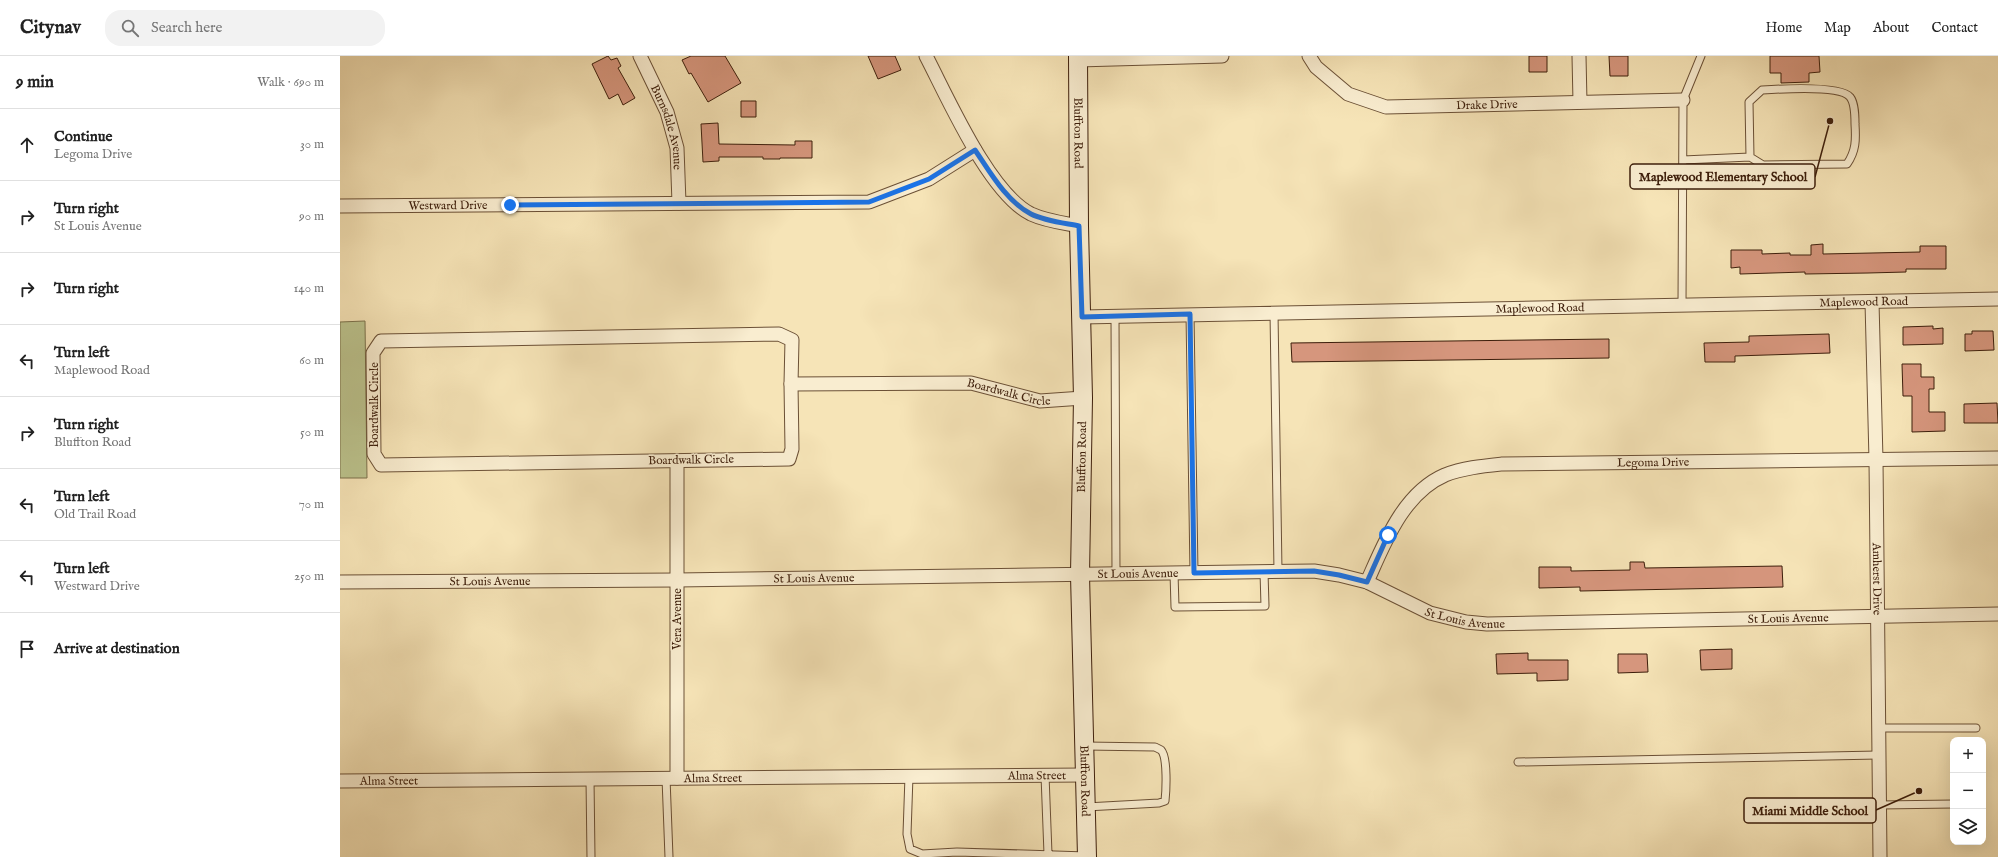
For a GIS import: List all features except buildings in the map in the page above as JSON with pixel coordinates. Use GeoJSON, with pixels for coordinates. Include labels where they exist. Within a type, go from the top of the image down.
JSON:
{"type":"FeatureCollection","features":[{"type":"Feature","properties":{"kind":"main road","name":"Bluffton Road"},"geometry":{"type":"LineString","coordinates":[[1078,58],[1079,226],[1083,398],[1080,575],[1087,856]]}},
{"type":"Feature","properties":{"kind":"street","name":"Burnsdale Avenue"},"geometry":{"type":"LineString","coordinates":[[640,56],[667,112],[677,148],[679,203]]}},
{"type":"Feature","properties":{"kind":"street"},"geometry":{"type":"LineString","coordinates":[[926,56],[975,150],[991,174],[1010,198],[1031,214],[1079,226]]}},
{"type":"Feature","properties":{"kind":"street"},"geometry":{"type":"LineString","coordinates":[[1078,58],[1222,56]]}},
{"type":"Feature","properties":{"kind":"street","name":"Drake Drive"},"geometry":{"type":"LineString","coordinates":[[1309,56],[1316,67],[1348,94],[1386,107],[1683,100]]}},
{"type":"Feature","properties":{"kind":"street"},"geometry":{"type":"LineString","coordinates":[[1579,56],[1580,102]]}},
{"type":"Feature","properties":{"kind":"street","name":"Westward Drive"},"geometry":{"type":"LineString","coordinates":[[340,206],[869,202],[929,179],[975,150]]}},
{"type":"Feature","properties":{"kind":"street","name":"Maplewood Road"},"geometry":{"type":"LineString","coordinates":[[1082,317],[1682,304],[1998,299]]}},
{"type":"Feature","properties":{"kind":"street","name":"Amherst Drive"},"geometry":{"type":"LineString","coordinates":[[1872,302],[1876,460],[1880,857]]}},
{"type":"Feature","properties":{"kind":"street","name":"Boardwalk Circle"},"geometry":{"type":"LineString","coordinates":[[779,334],[792,340],[790,384],[792,449],[789,459],[380,465],[374,454],[374,353],[380,341],[779,334]]}},
{"type":"Feature","properties":{"kind":"street","name":"Boardwalk Circle"},"geometry":{"type":"LineString","coordinates":[[790,384],[971,383],[1040,401],[1083,398]]}},
{"type":"Feature","properties":{"kind":"street","name":"Legoma Drive"},"geometry":{"type":"LineString","coordinates":[[1367,582],[1388,535],[1406,508],[1424,489],[1444,475],[1468,468],[1502,464],[1998,458]]}},
{"type":"Feature","properties":{"kind":"street","name":"Vera Avenue"},"geometry":{"type":"LineString","coordinates":[[672,778],[677,580],[677,461]]}},
{"type":"Feature","properties":{"kind":"street","name":"St Louis Avenue"},"geometry":{"type":"LineString","coordinates":[[340,582],[677,580],[1314,571],[1367,582],[1430,613],[1466,622],[1487,624],[1998,614]]}},
{"type":"Feature","properties":{"kind":"street","name":"Alma Street"},"geometry":{"type":"LineString","coordinates":[[340,780],[1085,775]]}},
{"type":"Feature","properties":{"kind":"lane"},"geometry":{"type":"LineString","coordinates":[[1682,304],[1683,100],[1701,56]]}},
{"type":"Feature","properties":{"kind":"lane"},"geometry":{"type":"LineString","coordinates":[[1683,160],[1750,157],[1763,165],[1847,164],[1854,154],[1856,134],[1855,113],[1851,97],[1845,92],[1829,90],[1762,90],[1749,102],[1750,157]]}},
{"type":"Feature","properties":{"kind":"lane"},"geometry":{"type":"LineString","coordinates":[[1174,573],[1175,607],[1265,606],[1271,572],[1274,313]]}},
{"type":"Feature","properties":{"kind":"lane"},"geometry":{"type":"LineString","coordinates":[[1190,314],[1194,573]]}},
{"type":"Feature","properties":{"kind":"lane"},"geometry":{"type":"LineString","coordinates":[[1115,316],[1116,574]]}},
{"type":"Feature","properties":{"kind":"lane"},"geometry":{"type":"LineString","coordinates":[[1878,728],[1976,728]]}},
{"type":"Feature","properties":{"kind":"lane"},"geometry":{"type":"LineString","coordinates":[[1084,746],[1155,747],[1161,750],[1164,757],[1166,793],[1165,801],[1159,803],[1086,807]]}},
{"type":"Feature","properties":{"kind":"lane"},"geometry":{"type":"LineString","coordinates":[[1518,762],[1878,755]]}},
{"type":"Feature","properties":{"kind":"lane"},"geometry":{"type":"LineString","coordinates":[[1045,775],[1048,854]]}},
{"type":"Feature","properties":{"kind":"lane"},"geometry":{"type":"LineString","coordinates":[[909,776],[907,834],[910,849],[922,854],[957,852],[1087,856]]}},
{"type":"Feature","properties":{"kind":"lane"},"geometry":{"type":"LineString","coordinates":[[669,857],[672,778]]}},
{"type":"Feature","properties":{"kind":"lane"},"geometry":{"type":"LineString","coordinates":[[590,779],[591,857]]}},
{"type":"Feature","properties":{"kind":"lane"},"geometry":{"type":"LineString","coordinates":[[1880,805],[1950,804]]}},
{"type":"Feature","properties":{"kind":"green space"},"geometry":{"type":"Polygon","coordinates":[[[365,321],[367,478],[340,478],[340,322],[365,321]]]}},
{"type":"Feature","properties":{"kind":"place","name":"Maplewood Elementary School"},"geometry":{"type":"Point","coordinates":[1830,121]}},
{"type":"Feature","properties":{"kind":"place","name":"Miami Middle School"},"geometry":{"type":"Point","coordinates":[1919,791]}},
{"type":"Feature","properties":{"kind":"route"},"geometry":{"type":"LineString","coordinates":[[510,205],[869,202],[929,179],[975,150],[991,174],[1010,198],[1031,214],[1079,226],[1082,317],[1190,314],[1194,573],[1314,571],[1367,582],[1388,535]]}}]}
